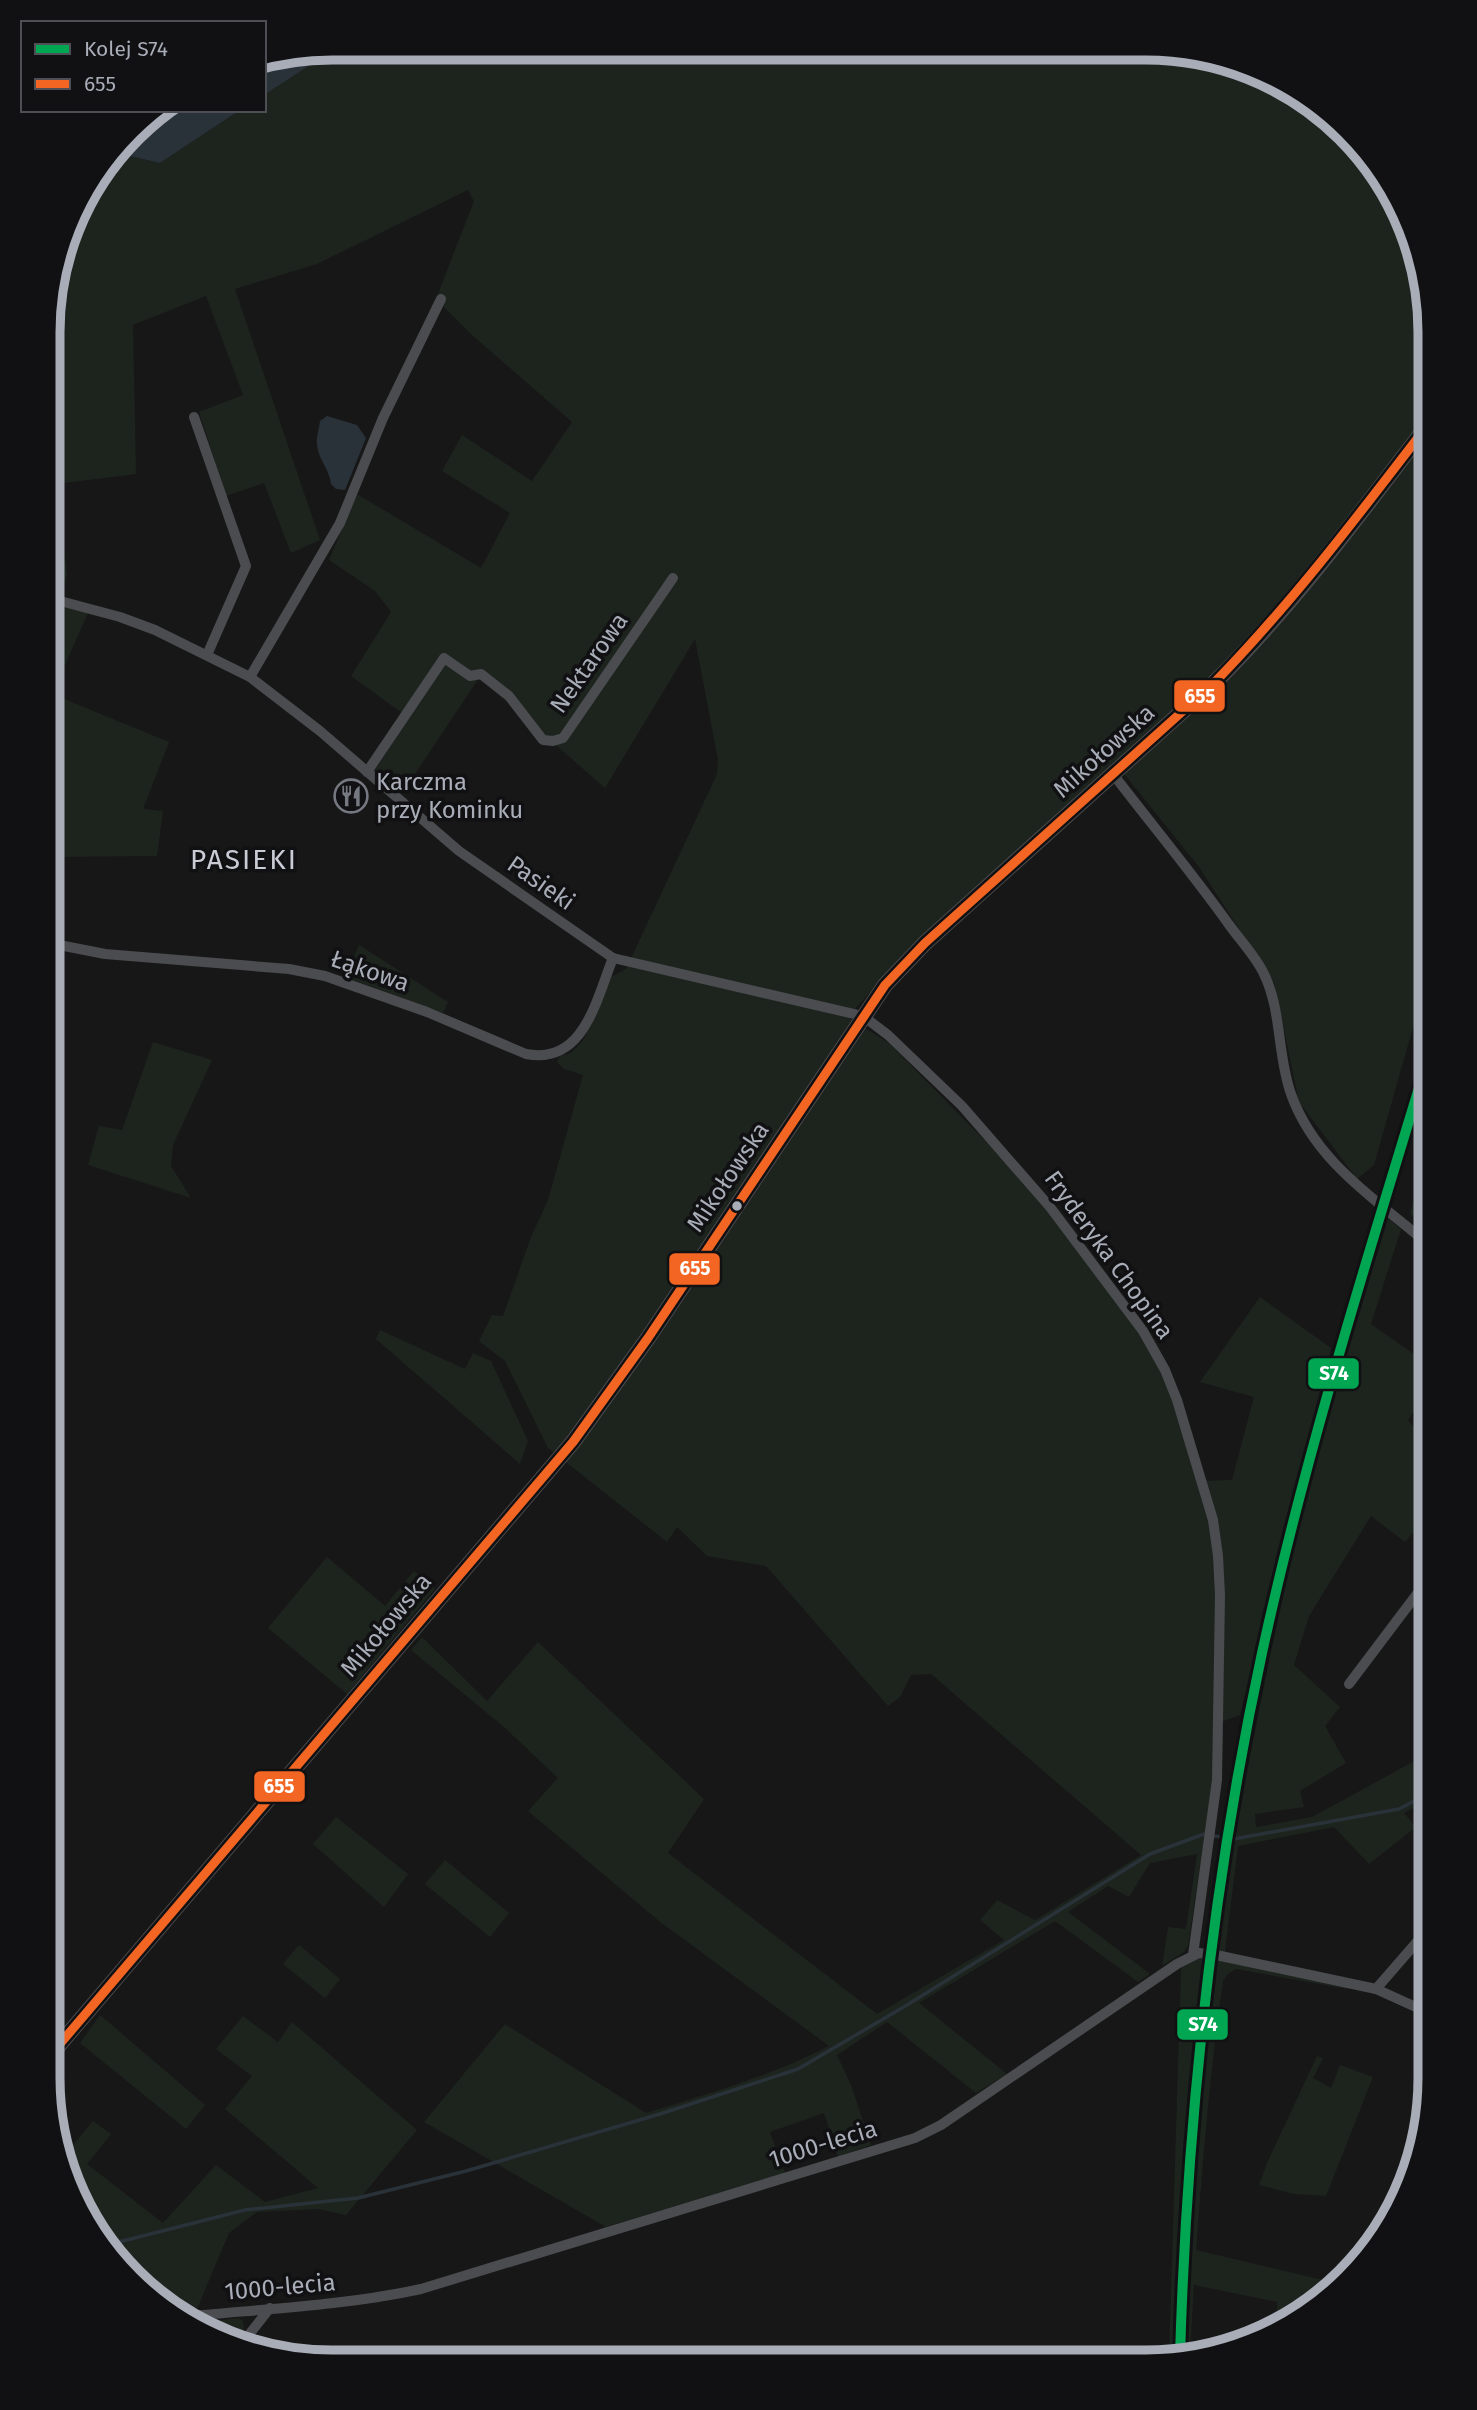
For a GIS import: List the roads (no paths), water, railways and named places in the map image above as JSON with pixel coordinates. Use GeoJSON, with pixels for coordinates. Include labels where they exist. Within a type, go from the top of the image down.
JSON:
{"type":"FeatureCollection","features":[{"type":"Feature","properties":{"kind":"main road","name":"Mikołowska"},"geometry":{"type":"LineString","coordinates":[[60,2044],[573,1442],[648,1338],[886,985],[925,943],[1214,683],[1258,640],[1418,437]]}},
{"type":"Feature","properties":{"kind":"street"},"geometry":{"type":"LineString","coordinates":[[250,677],[340,523],[383,418],[441,299]]}},
{"type":"Feature","properties":{"kind":"street"},"geometry":{"type":"LineString","coordinates":[[194,417],[246,566],[207,655]]}},
{"type":"Feature","properties":{"kind":"street","name":"Nektarowa"},"geometry":{"type":"LineString","coordinates":[[367,772],[444,657],[470,676],[481,674],[509,696],[543,740],[562,738],[673,578]]}},
{"type":"Feature","properties":{"kind":"street","name":"Pasieki"},"geometry":{"type":"LineString","coordinates":[[60,601],[120,617],[250,677],[312,724],[459,851],[613,958],[863,1016]]}},
{"type":"Feature","properties":{"kind":"street"},"geometry":{"type":"LineString","coordinates":[[1113,774],[1209,896],[1263,972],[1272,993],[1284,1069],[1291,1094],[1303,1120],[1320,1146],[1357,1187],[1418,1235]]}},
{"type":"Feature","properties":{"kind":"street","name":"Łąkowa"},"geometry":{"type":"LineString","coordinates":[[60,945],[105,954],[289,969],[325,976],[427,1012],[526,1054],[540,1056],[550,1056],[579,1037],[613,958]]}},
{"type":"Feature","properties":{"kind":"street","name":"Fryderyka Chopina"},"geometry":{"type":"LineString","coordinates":[[863,1016],[888,1035],[962,1106],[1034,1187],[1143,1331],[1160,1360],[1177,1400],[1213,1520],[1220,1595],[1217,1780],[1193,1955]]}},
{"type":"Feature","properties":{"kind":"street"},"geometry":{"type":"LineString","coordinates":[[1349,1684],[1418,1593]]}},
{"type":"Feature","properties":{"kind":"street"},"geometry":{"type":"LineString","coordinates":[[1376,1989],[1418,1941]]}},
{"type":"Feature","properties":{"kind":"street"},"geometry":{"type":"LineString","coordinates":[[1193,1955],[1202,1953],[1376,1989],[1418,2008]]}},
{"type":"Feature","properties":{"kind":"street","name":"1000-lecia"},"geometry":{"type":"LineString","coordinates":[[198,2315],[383,2297],[421,2289],[915,2138],[957,2115],[1193,1955]]}},
{"type":"Feature","properties":{"kind":"street"},"geometry":{"type":"LineString","coordinates":[[247,2337],[270,2308]]}},
{"type":"Feature","properties":{"kind":"waterway"},"geometry":{"type":"LineString","coordinates":[[1234,1839],[1399,1809],[1418,1799]]}},
{"type":"Feature","properties":{"kind":"waterway"},"geometry":{"type":"LineString","coordinates":[[115,2243],[245,2210],[358,2198],[466,2171],[660,2114],[798,2069],[907,2005],[1150,1854],[1204,1834]]}},
{"type":"Feature","properties":{"kind":"waterway"},"geometry":{"type":"LineString","coordinates":[[1215,1836],[1222,1837]]}},
{"type":"Feature","properties":{"kind":"rail line","name":"S74"},"geometry":{"type":"LineString","coordinates":[[1180,2348],[1189,2179],[1205,2003],[1244,1740],[1279,1577],[1318,1427],[1418,1091]]}},
{"type":"Feature","properties":{"kind":"place","name":"Karczma przy Kominku"},"geometry":{"type":"Point","coordinates":[351,796]}},
{"type":"Feature","properties":{"kind":"district","name":"PASIEKI"},"geometry":{"type":"Point","coordinates":[244,859]}}]}
